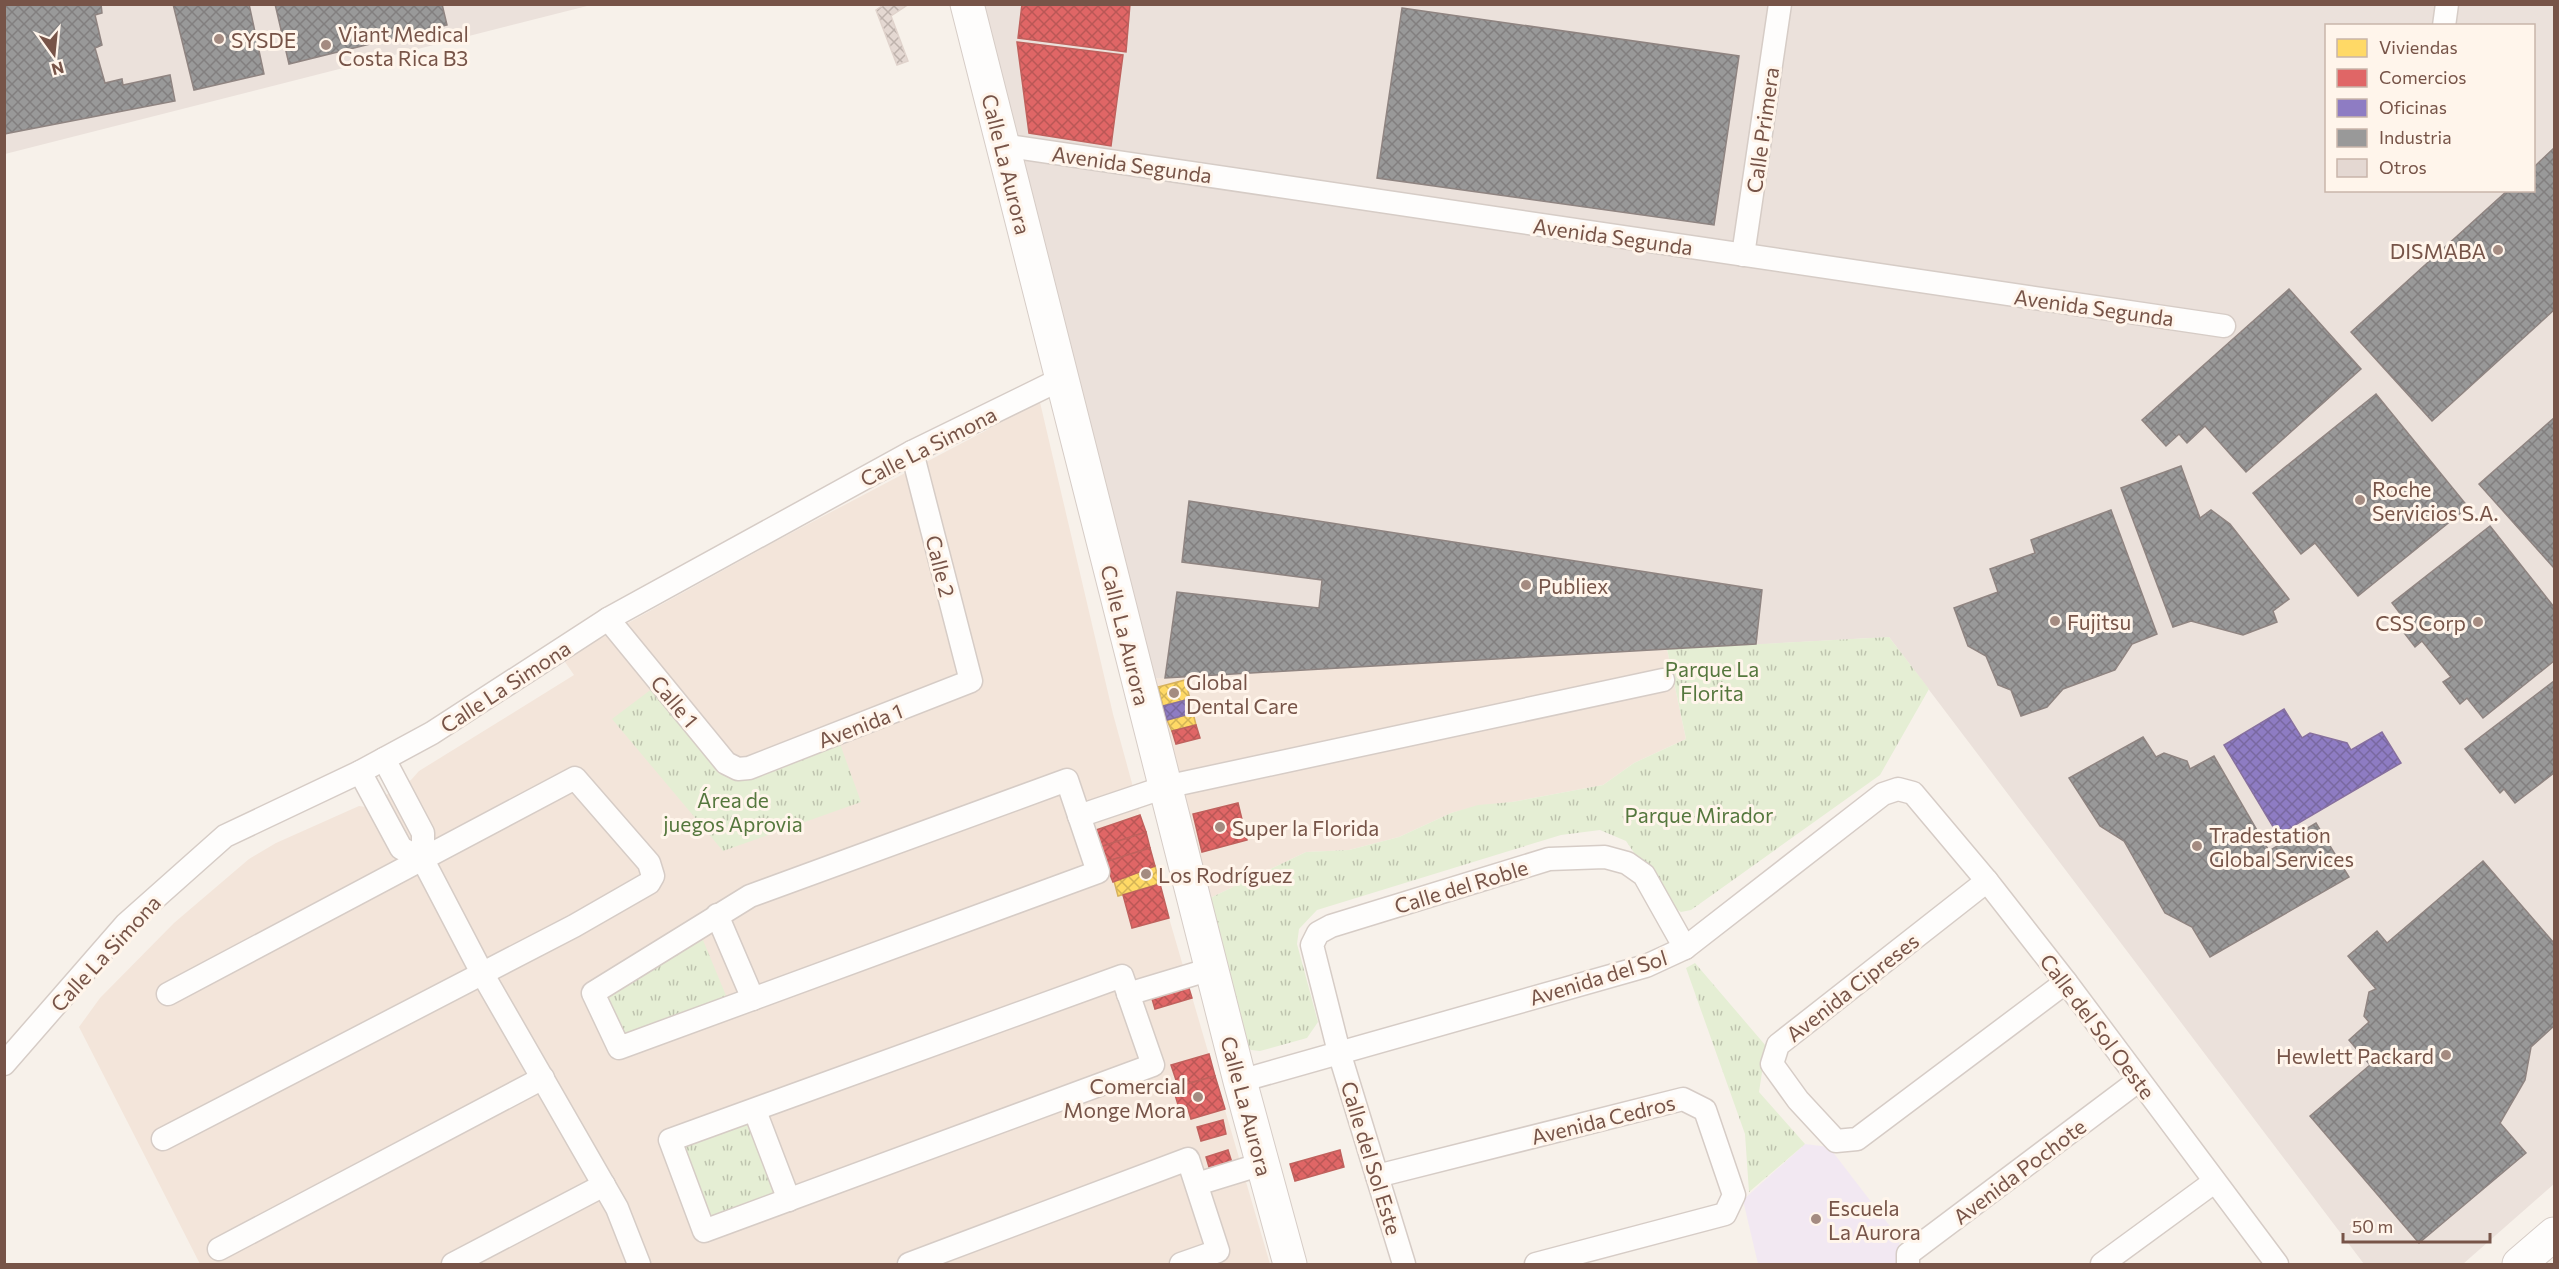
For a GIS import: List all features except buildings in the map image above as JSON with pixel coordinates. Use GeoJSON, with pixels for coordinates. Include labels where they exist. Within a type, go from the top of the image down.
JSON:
{"type":"FeatureCollection","features":[{"type":"Feature","properties":{"kind":"street","name":"Calle La Aurora"},"geometry":{"type":"LineString","coordinates":[[967,4],[1211,969],[1290,1264]]}},
{"type":"Feature","properties":{"kind":"street","name":"Calle Primera"},"geometry":{"type":"LineString","coordinates":[[1743,255],[1780,4]]}},
{"type":"Feature","properties":{"kind":"street"},"geometry":{"type":"LineString","coordinates":[[2444,24],[2447,4]]}},
{"type":"Feature","properties":{"kind":"street","name":"Avenida Segunda"},"geometry":{"type":"LineString","coordinates":[[1002,145],[2224,326]]}},
{"type":"Feature","properties":{"kind":"street","name":"Calle La Simona"},"geometry":{"type":"LineString","coordinates":[[4,1064],[126,924],[225,836],[360,772],[432,733],[608,619],[912,452],[1062,379]]}},
{"type":"Feature","properties":{"kind":"street","name":"Calle 2"},"geometry":{"type":"LineString","coordinates":[[912,452],[971,681]]}},
{"type":"Feature","properties":{"kind":"street","name":"Calle 1"},"geometry":{"type":"LineString","coordinates":[[608,619],[726,763],[738,769],[749,768]]}},
{"type":"Feature","properties":{"kind":"street"},"geometry":{"type":"LineString","coordinates":[[1079,816],[1165,787],[1663,680]]}},
{"type":"Feature","properties":{"kind":"street","name":"Avenida 1"},"geometry":{"type":"LineString","coordinates":[[749,768],[971,681]]}},
{"type":"Feature","properties":{"kind":"street"},"geometry":{"type":"LineString","coordinates":[[384,759],[423,833],[423,860],[482,972],[604,1185],[628,1232],[639,1264]]}},
{"type":"Feature","properties":{"kind":"street"},"geometry":{"type":"LineString","coordinates":[[360,772],[401,848],[423,860]]}},
{"type":"Feature","properties":{"kind":"street"},"geometry":{"type":"LineString","coordinates":[[164,1139],[482,972],[574,927],[649,883],[652,876],[649,863],[575,777],[168,994]]}},
{"type":"Feature","properties":{"kind":"street"},"geometry":{"type":"LineString","coordinates":[[1067,780],[1079,816],[1098,872],[619,1048],[593,993],[750,896],[1067,780]]}},
{"type":"Feature","properties":{"kind":"street","name":"Avenida del Sol"},"geometry":{"type":"LineString","coordinates":[[1240,1081],[1646,966],[1685,948],[1883,794],[1898,789],[1913,793]]}},
{"type":"Feature","properties":{"kind":"street","name":"Calle del Sol Oeste"},"geometry":{"type":"LineString","coordinates":[[1913,793],[1988,881],[2277,1264]]}},
{"type":"Feature","properties":{"kind":"street","name":"Calle del Roble"},"geometry":{"type":"LineString","coordinates":[[1339,1052],[1312,945],[1318,933],[1331,926],[1509,870],[1550,859],[1577,857],[1605,857],[1627,863],[1644,875],[1685,948]]}},
{"type":"Feature","properties":{"kind":"street","name":"Avenida Cipreses"},"geometry":{"type":"LineString","coordinates":[[1988,881],[1778,1045],[1772,1064],[1798,1100],[1836,1141],[1857,1139],[2066,982]]}},
{"type":"Feature","properties":{"kind":"street"},"geometry":{"type":"LineString","coordinates":[[717,915],[753,999]]}},
{"type":"Feature","properties":{"kind":"street"},"geometry":{"type":"LineString","coordinates":[[1128,994],[1211,969]]}},
{"type":"Feature","properties":{"kind":"street"},"geometry":{"type":"LineString","coordinates":[[1122,976],[1128,994],[1153,1065],[704,1231],[670,1140],[1122,976]]}},
{"type":"Feature","properties":{"kind":"street","name":"Calle del Sol Este"},"geometry":{"type":"LineString","coordinates":[[1339,1052],[1404,1264]]}},
{"type":"Feature","properties":{"kind":"street"},"geometry":{"type":"LineString","coordinates":[[219,1249],[543,1078]]}},
{"type":"Feature","properties":{"kind":"street","name":"Avenida Pochote"},"geometry":{"type":"LineString","coordinates":[[1908,1264],[1908,1254],[2138,1081]]}},
{"type":"Feature","properties":{"kind":"street","name":"Avenida Cedros"},"geometry":{"type":"LineString","coordinates":[[1377,1176],[1683,1099],[1705,1110],[1734,1195],[1725,1214],[1536,1264]]}},
{"type":"Feature","properties":{"kind":"street"},"geometry":{"type":"LineString","coordinates":[[755,1111],[789,1200]]}},
{"type":"Feature","properties":{"kind":"street"},"geometry":{"type":"LineString","coordinates":[[909,1264],[1188,1158],[1218,1251],[1181,1264]]}},
{"type":"Feature","properties":{"kind":"street"},"geometry":{"type":"LineString","coordinates":[[1197,1184],[1262,1164]]}},
{"type":"Feature","properties":{"kind":"street"},"geometry":{"type":"LineString","coordinates":[[2102,1264],[2214,1182]]}},
{"type":"Feature","properties":{"kind":"street"},"geometry":{"type":"LineString","coordinates":[[453,1264],[604,1185]]}},
{"type":"Feature","properties":{"kind":"street"},"geometry":{"type":"LineString","coordinates":[[2519,1264],[2554,1234]]}},
{"type":"Feature","properties":{"kind":"shaded area"},"geometry":{"type":"Polygon","coordinates":[[[5,5],[591,5],[5,154],[5,5]]]}},
{"type":"Feature","properties":{"kind":"shaded area"},"geometry":{"type":"Polygon","coordinates":[[[982,5],[2554,5],[2554,1184],[2463,1264],[2364,1264],[1889,637],[1146,679],[982,5]]]}},
{"type":"Feature","properties":{"kind":"shaded area"},"geometry":{"type":"Polygon","coordinates":[[[1039,398],[1113,714],[1169,918],[1270,1264],[200,1264],[79,1027],[100,998],[174,923],[249,859],[276,843],[359,806],[366,807],[411,780],[419,771],[574,675],[563,659],[776,541],[985,431],[1039,398]]]}},
{"type":"Feature","properties":{"kind":"shaded area"},"geometry":{"type":"Polygon","coordinates":[[[1667,649],[1686,739],[1634,763],[1603,785],[1478,806],[1451,813],[1399,837],[1349,850],[1306,852],[1208,899],[1146,679],[1667,649]]]}},
{"type":"Feature","properties":{"kind":"shaded area","name":"Escuela La Aurora"},"geometry":{"type":"Polygon","coordinates":[[[1805,1144],[1829,1147],[1899,1238],[1900,1264],[1758,1264],[1743,1200],[1805,1144]]]}},
{"type":"Feature","properties":{"kind":"green space","name":"Parque Mirador"},"geometry":{"type":"Polygon","coordinates":[[[1889,637],[1929,689],[1880,775],[1691,910],[1681,912],[1670,905],[1626,841],[1600,830],[1561,835],[1317,910],[1299,929],[1297,944],[1318,1022],[1307,1038],[1260,1051],[1251,1050],[1244,1044],[1208,899],[1306,852],[1349,850],[1399,837],[1451,813],[1478,805],[1512,802],[1603,785],[1634,763],[1686,739],[1667,649],[1889,637]]]}},
{"type":"Feature","properties":{"kind":"green space","name":"Área de juegos Aprovia"},"geometry":{"type":"Polygon","coordinates":[[[653,688],[730,778],[738,780],[839,741],[861,802],[723,851],[612,719],[653,688]]]}},
{"type":"Feature","properties":{"kind":"green space"},"geometry":{"type":"Polygon","coordinates":[[[703,940],[727,998],[623,1040],[603,999],[658,964],[703,940]]]}},
{"type":"Feature","properties":{"kind":"green space"},"geometry":{"type":"Polygon","coordinates":[[[1695,963],[1766,1046],[1759,1092],[1805,1144],[1749,1192],[1745,1134],[1686,968],[1695,963]]]}},
{"type":"Feature","properties":{"kind":"green space"},"geometry":{"type":"Polygon","coordinates":[[[749,1121],[775,1196],[704,1220],[679,1146],[749,1121]]]}},
{"type":"Feature","properties":{"kind":"place","name":"SYSDE"},"geometry":{"type":"Point","coordinates":[219,39]}},
{"type":"Feature","properties":{"kind":"place","name":"Viant Medical Costa Rica B3"},"geometry":{"type":"Point","coordinates":[326,45]}},
{"type":"Feature","properties":{"kind":"place","name":"DISMABA"},"geometry":{"type":"Point","coordinates":[2498,250]}},
{"type":"Feature","properties":{"kind":"place","name":"Roche Servicios S.A."},"geometry":{"type":"Point","coordinates":[2360,500]}},
{"type":"Feature","properties":{"kind":"place","name":"Publiex"},"geometry":{"type":"Point","coordinates":[1526,585]}},
{"type":"Feature","properties":{"kind":"place","name":"Fujitsu"},"geometry":{"type":"Point","coordinates":[2055,621]}},
{"type":"Feature","properties":{"kind":"place","name":"CSS Corp"},"geometry":{"type":"Point","coordinates":[2478,622]}},
{"type":"Feature","properties":{"kind":"place","name":"Global Dental Care"},"geometry":{"type":"Point","coordinates":[1174,693]}},
{"type":"Feature","properties":{"kind":"place","name":"Super la Florida"},"geometry":{"type":"Point","coordinates":[1220,827]}},
{"type":"Feature","properties":{"kind":"place","name":"Tradestation Global Services"},"geometry":{"type":"Point","coordinates":[2197,846]}},
{"type":"Feature","properties":{"kind":"place","name":"Los Rodríguez"},"geometry":{"type":"Point","coordinates":[1146,874]}},
{"type":"Feature","properties":{"kind":"place","name":"Hewlett Packard"},"geometry":{"type":"Point","coordinates":[2446,1055]}},
{"type":"Feature","properties":{"kind":"place","name":"Comercial Monge Mora"},"geometry":{"type":"Point","coordinates":[1198,1097]}},
{"type":"Feature","properties":{"kind":"place","name":"Escuela La Aurora"},"geometry":{"type":"Point","coordinates":[1816,1219]}},
{"type":"Feature","properties":{"kind":"park label","name":"Parque La Florita"},"geometry":{"type":"Point","coordinates":[1712,680]}}]}
